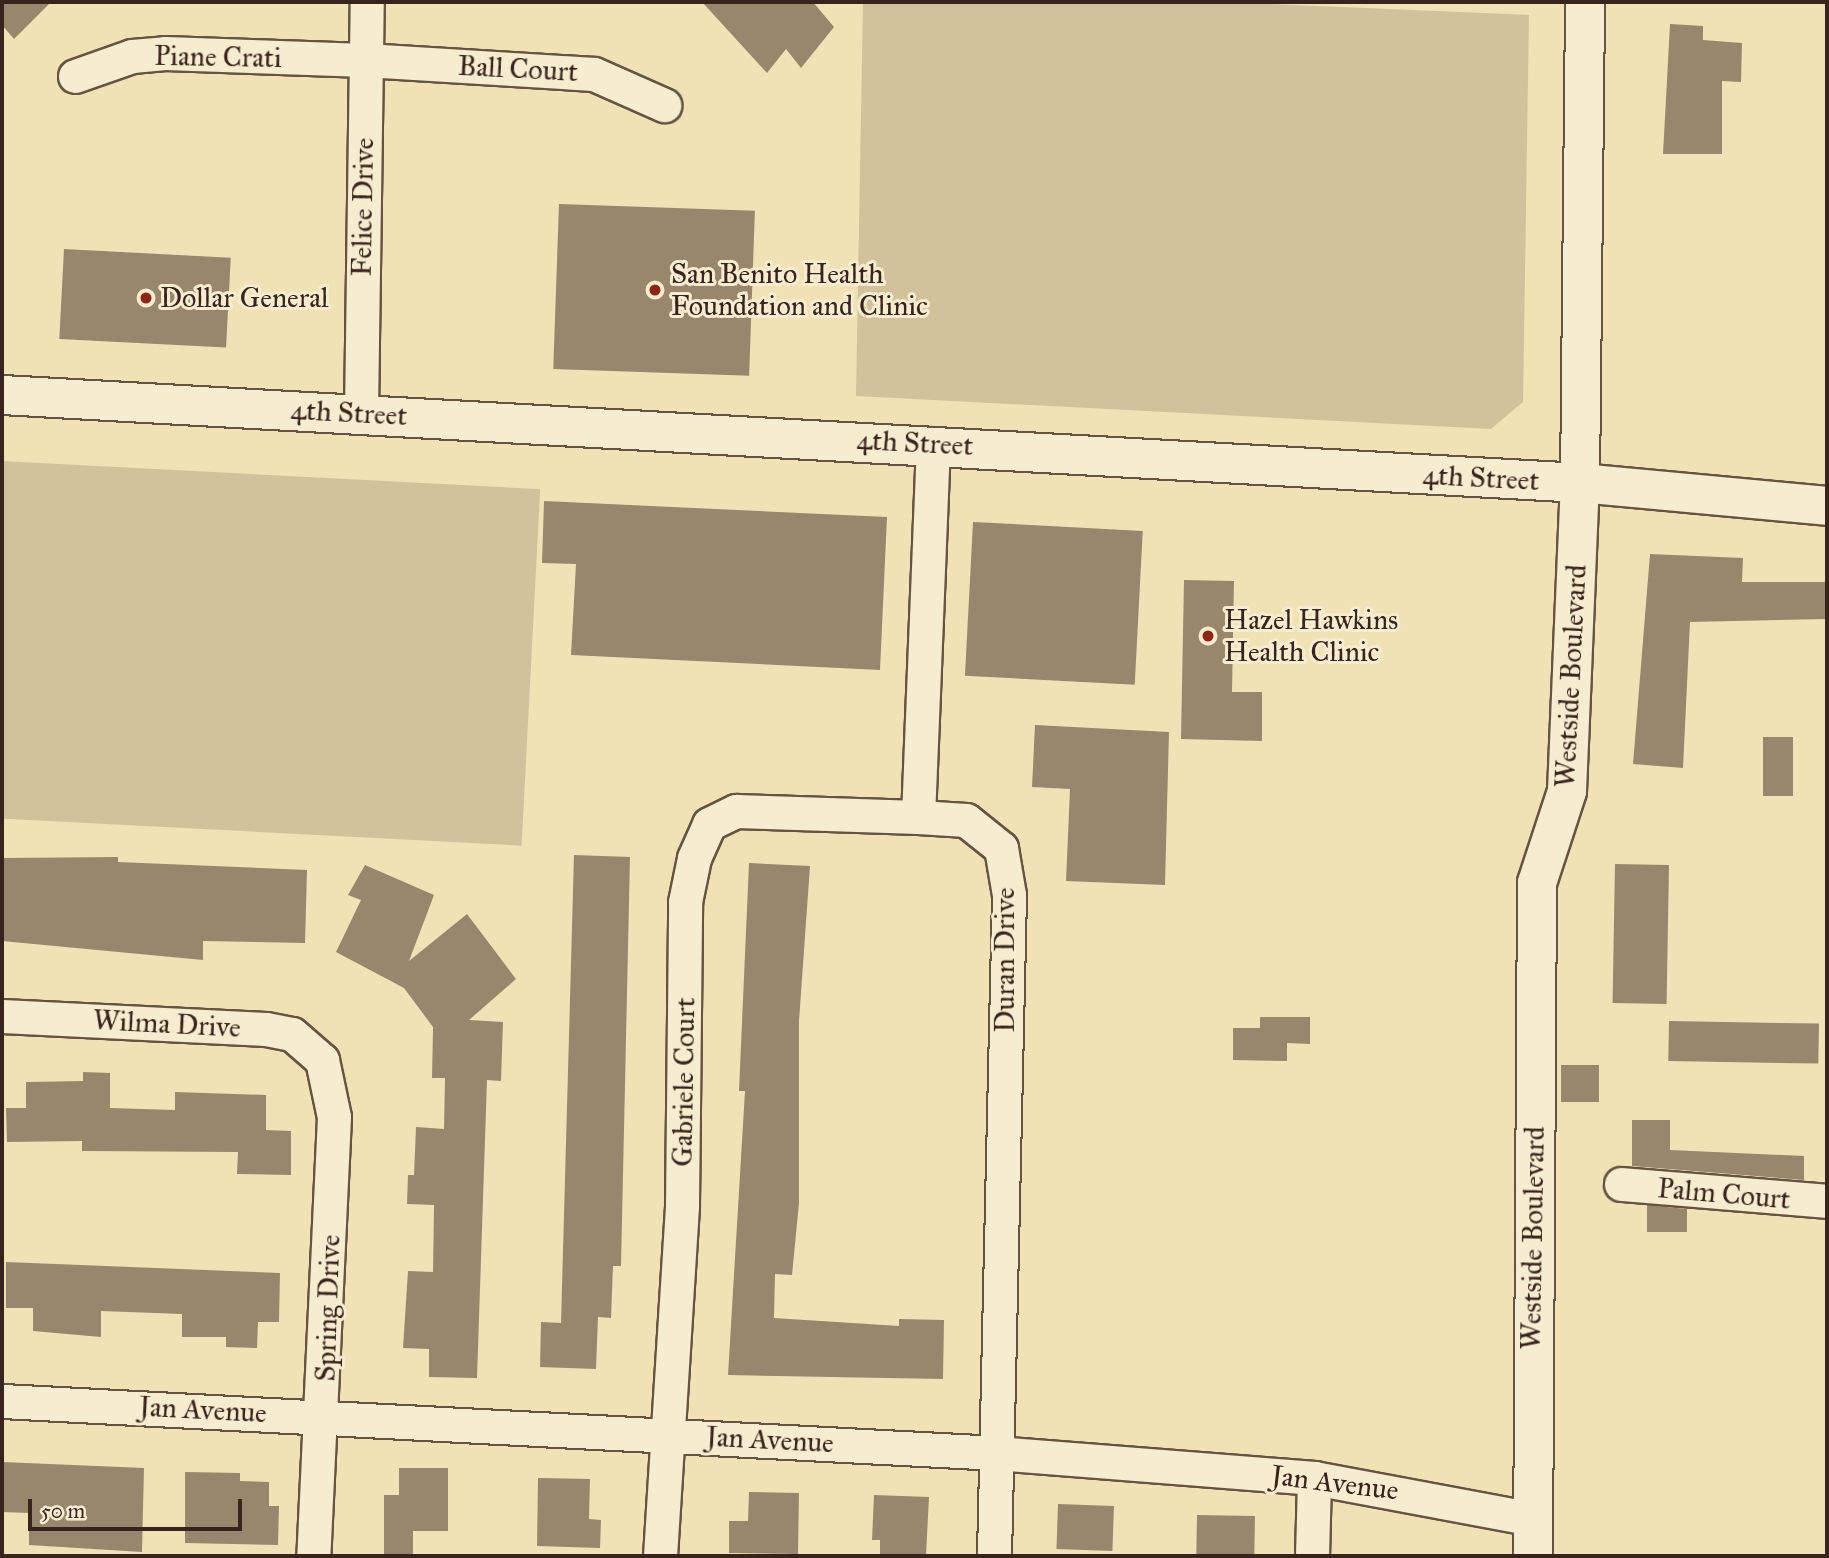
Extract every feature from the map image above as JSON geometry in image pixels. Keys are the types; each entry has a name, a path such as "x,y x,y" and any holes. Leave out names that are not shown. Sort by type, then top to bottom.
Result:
{"main road":[{"name":"Westside Boulevard","path":"1533,1538 1536,883 1567,791 1580,483 1585,2"},
{"name":"4th Street","path":"2,395 933,444 1580,483 1827,506"}],"street":[{"name":"Felice Drive","path":"361,413 367,2"},
{"name":"Piane Crati","path":"75,76 132,56 164,53 365,60"},
{"name":"Ball Court","path":"365,60 594,74 664,105"},
{"path":"918,817 933,444"},
{"name":"Gabriele Court","path":"660,1556 663,1434 682,1205 685,902 694,858 709,824 736,811 918,817"},
{"name":"Duran Drive","path":"918,817 966,820 1001,848 1009,895 993,1556"},
{"name":"Wilma Drive","path":"2,1016 265,1029 292,1034 322,1060"},
{"name":"Spring Drive","path":"313,1556 316,1458 325,1416 334,1117 322,1060"},
{"name":"Palm Court","path":"1621,1184 1827,1201"},
{"name":"Jan Avenue","path":"2,1401 996,1453 1314,1478 1533,1538"},
{"path":"1312,1556 1314,1478"}],"shaded area":[{"path":"863,2 1222,2 1529,15 1523,402 1491,429 856,396"},
{"path":"2,461 540,489 522,846 2,818"}],"building":[{"path":"2,2 51,2 14,39 2,25"},
{"path":"702,2 813,2 834,27 801,68 786,49 767,73"},
{"path":"1670,24 1703,26 1703,40 1742,43 1741,82 1722,81 1722,154 1663,154"},
{"name":"San Benito Health Foundation and Clinic","path":"559,204 755,211 749,376 553,369"},
{"name":"Dollar General","path":"64,249 231,258 226,348 59,339"},
{"path":"544,501 887,517 880,670 571,655 576,564 542,563"},
{"path":"973,522 1143,531 1135,685 965,676"},
{"path":"1650,554 1743,558 1742,582 1827,582 1827,619 1690,622 1683,768 1633,764"},
{"name":"Hazel Hawkins Health Clinic","path":"1184,580 1234,581 1232,692 1262,692 1262,741 1181,739"},
{"path":"1035,725 1169,732 1165,885 1066,881 1070,789 1032,787"},
{"path":"1763,737 1793,737 1793,796 1763,796"},
{"path":"574,855 630,857 621,1266 613,1266 611,1318 598,1317 596,1369 540,1367 541,1322 561,1323"},
{"path":"118,857 118,862 307,870 305,943 203,941 203,960 2,941 2,858"},
{"path":"749,863 810,866 799,1021 799,1203 792,1275 775,1274 774,1318 899,1326 899,1319 944,1320 943,1379 728,1375 745,1091 739,1091"},
{"path":"1615,864 1669,865 1667,1004 1613,1003"},
{"path":"365,865 434,895 409,961 467,914 516,979 469,1020 503,1022 501,1081 487,1080 477,1378 429,1377 429,1349 403,1348 408,1271 433,1272 434,1205 407,1204 408,1175 414,1175 416,1127 444,1129 445,1078 432,1078 433,1027 404,988 336,952 361,900 348,895"},
{"path":"1260,1017 1310,1017 1310,1044 1287,1043 1287,1061 1233,1060 1233,1028 1260,1028"},
{"path":"1669,1021 1819,1024 1818,1064 1668,1061"},
{"path":"1561,1065 1599,1065 1599,1102 1561,1102"},
{"path":"83,1072 110,1073 110,1108 175,1110 175,1092 266,1095 266,1130 291,1131 291,1175 237,1174 238,1152 82,1151 82,1141 7,1142 6,1108 26,1108 26,1082 83,1081"},
{"path":"1632,1120 1670,1120 1670,1150 1804,1156 1804,1180 1632,1166"},
{"path":"1647,1205 1687,1209 1687,1232 1647,1232"},
{"path":"6,1262 280,1273 279,1322 258,1322 257,1348 226,1347 226,1337 182,1337 182,1314 101,1311 101,1337 33,1331 33,1308 6,1308"},
{"path":"2,1462 144,1468 142,1552 29,1545 29,1513 2,1512"},
{"path":"399,1468 448,1468 448,1531 413,1531 413,1556 384,1556 384,1495 399,1495"},
{"path":"185,1472 240,1473 240,1481 269,1482 269,1506 279,1506 278,1545 185,1543"},
{"path":"538,1478 590,1479 589,1519 601,1520 600,1548 537,1546"},
{"path":"749,1492 799,1493 798,1554 729,1553 729,1521 748,1521"},
{"path":"874,1495 929,1497 926,1556 880,1556 880,1540 872,1540"},
{"path":"1058,1504 1114,1506 1112,1551 1056,1549"},
{"path":"1197,1515 1255,1516 1254,1556 1196,1556"}],"place":[{"name":"San Benito Health Foundation and Clinic","path":"655,290"},
{"name":"Dollar General","path":"146,298"},
{"name":"Hazel Hawkins Health Clinic","path":"1208,636"}]}
